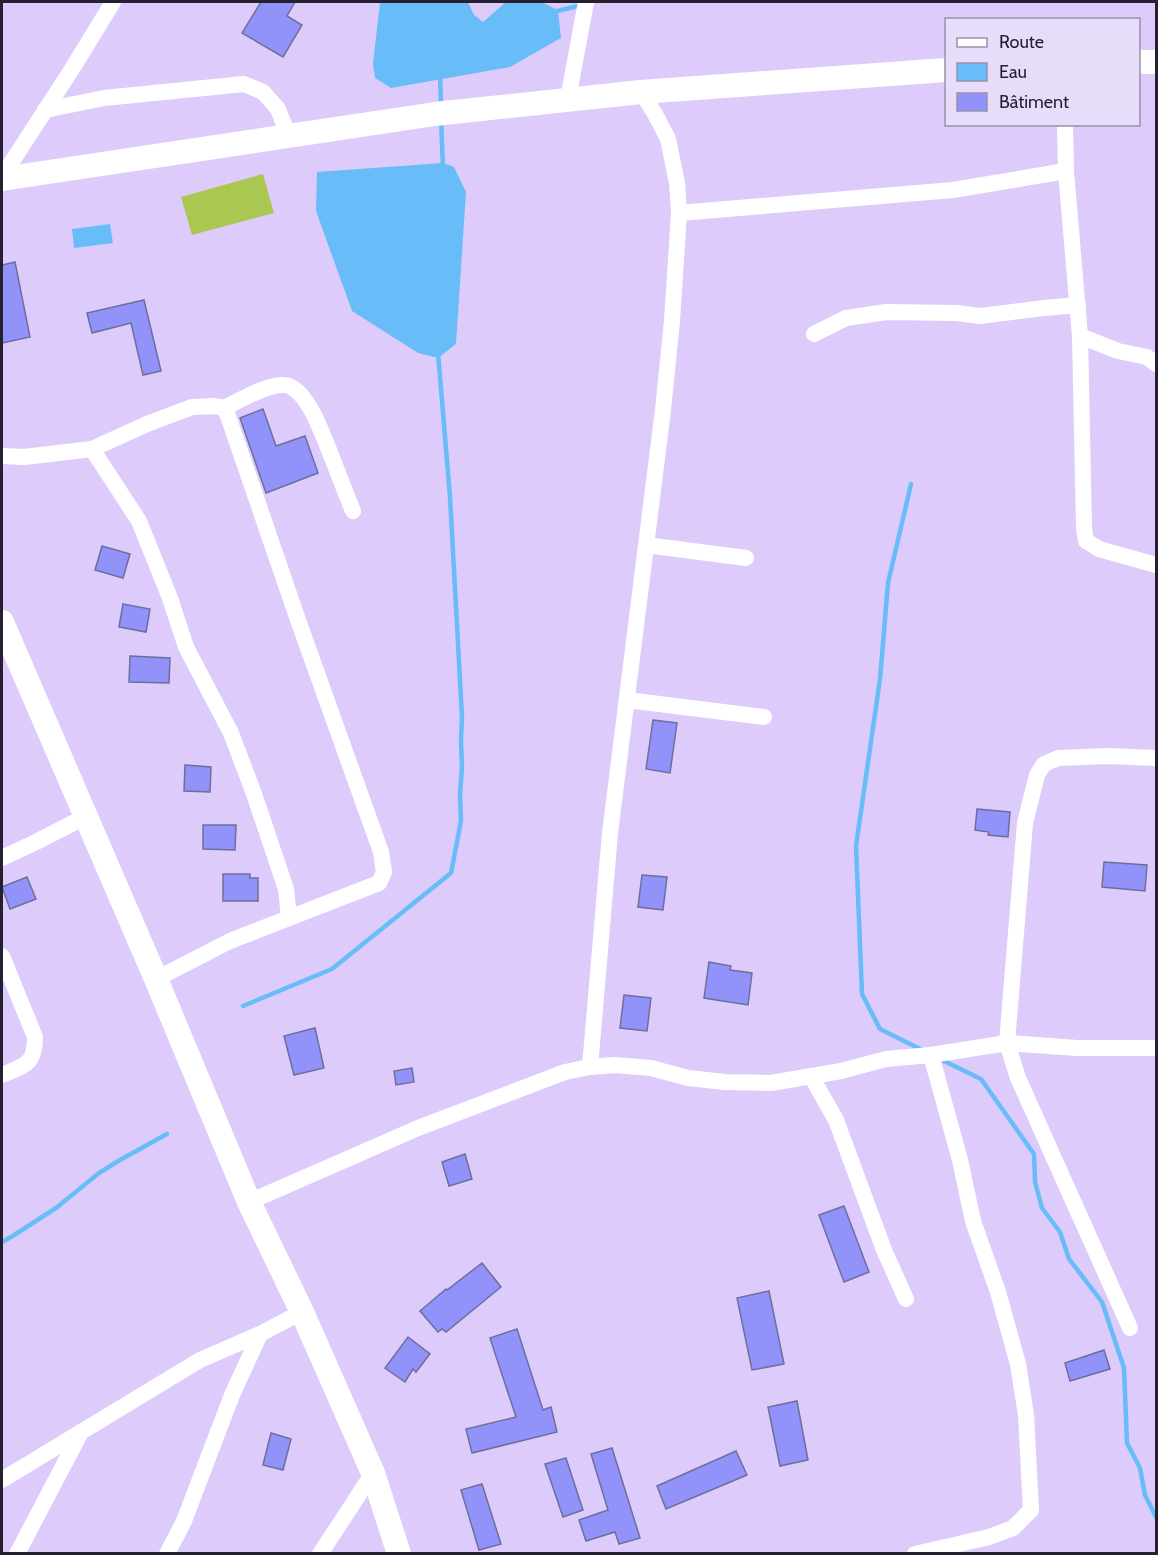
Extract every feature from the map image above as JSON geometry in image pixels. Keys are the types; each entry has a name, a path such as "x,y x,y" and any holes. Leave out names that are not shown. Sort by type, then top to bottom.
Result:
{"main road":[{"path":"1140,62 1156,62"},
{"path":"2,178 435,114 641,92 945,70"},
{"path":"2,622 156,979 249,1202 302,1312 373,1473 399,1554"}],"street":[{"path":"2,178 113,2"},
{"path":"568,99 586,2"},
{"path":"45,110 104,98 244,84 263,92 278,109 288,135"},
{"path":"590,1067 610,833 670,343 679,213 677,183 668,139 641,92"},
{"path":"1065,126 1066,171 1080,336 1086,541 1099,549 1156,565"},
{"path":"679,213 953,189 1066,171"},
{"path":"814,334 846,318 886,312 957,313 980,316 1078,305"},
{"path":"1080,336 1118,351 1147,357 1156,364"},
{"path":"2,456 24,458 92,449 192,407 224,408 258,391 282,385 290,386 300,394 314,415 353,511"},
{"path":"156,979 230,940 379,883 384,872 381,852 224,408"},
{"path":"92,449 139,521 170,598 186,647 231,734 286,889 289,918"},
{"path":"646,545 746,558"},
{"path":"627,700 764,717"},
{"path":"1130,1328 1018,1078 1006,1044 1025,823 1037,775 1044,764 1058,759 1107,756 1156,758"},
{"path":"2,858 85,817"},
{"path":"2,956 34,1037 35,1051 29,1062 2,1075"},
{"path":"249,1202 418,1128 565,1072 590,1067 614,1065 651,1068 688,1078 771,1083 841,1071 886,1059 1006,1044 1077,1048 1156,1048"},
{"path":"915,1554 989,1537 1013,1528 1031,1510 1026,1415 1018,1364 998,1292 973,1221 960,1160 931,1055"},
{"path":"811,1076 836,1120 884,1250 906,1299"},
{"path":"2,1480 200,1360 260,1334 302,1312"},
{"path":"167,1554 184,1521 232,1395 260,1334"},
{"path":"17,1554 81,1431"},
{"path":"320,1554 373,1473"}],"green space":[{"path":"263,174 274,213 192,235 181,197"}],"water":[{"path":"380,2 468,2 474,15 483,22 506,2 541,2 558,10 561,38 510,67 391,88 375,78 373,64"},
{"path":"443,163 454,167 466,192 456,344 438,358 418,353 352,311 316,211 317,172"},
{"path":"110,224 113,243 74,248 72,229"}],"building":[{"path":"261,2 295,2 287,16 302,25 283,57 242,33"},
{"path":"15,262 30,337 2,343 2,265"},
{"path":"144,300 161,371 143,375 131,323 92,333 87,313"},
{"path":"263,409 276,446 305,436 318,473 266,493 240,418"},
{"path":"102,546 130,554 123,578 95,570"},
{"path":"123,604 150,609 146,632 119,627"},
{"path":"130,656 170,658 169,683 129,682"},
{"path":"653,720 677,723 670,773 646,769"},
{"path":"185,765 211,767 210,792 184,791"},
{"path":"977,809 1010,812 1008,837 988,835 989,832 975,830"},
{"path":"203,825 236,825 235,850 203,849"},
{"path":"1104,862 1147,865 1145,891 1102,887"},
{"path":"223,874 250,874 250,878 258,878 258,901 223,901"},
{"path":"642,875 667,877 663,910 638,907"},
{"path":"27,877 36,899 10,909 2,887"},
{"path":"709,962 731,966 730,970 752,973 748,1005 704,998"},
{"path":"624,995 651,998 647,1031 620,1028"},
{"path":"315,1028 324,1068 294,1075 284,1036"},
{"path":"412,1068 414,1082 396,1085 394,1071"},
{"path":"465,1154 472,1179 449,1186 442,1162"},
{"path":"844,1206 869,1272 844,1282 819,1215"},
{"path":"482,1263 501,1287 446,1332 442,1329 438,1332 420,1311"},
{"path":"769,1291 784,1364 752,1370 737,1298"},
{"path":"517,1329 543,1410 551,1407 557,1432 472,1453 466,1429 516,1417 490,1338"},
{"path":"408,1337 430,1354 416,1372 413,1369 405,1382 385,1368"},
{"path":"1104,1350 1110,1369 1070,1381 1065,1363"},
{"path":"797,1401 808,1460 780,1466 768,1407"},
{"path":"271,1433 291,1439 283,1470 263,1465"},
{"path":"612,1448 640,1538 619,1544 615,1532 586,1541 579,1520 608,1510 591,1454"},
{"path":"736,1451 747,1475 666,1509 657,1486"},
{"path":"566,1458 583,1510 563,1517 545,1464"},
{"path":"482,1484 501,1544 479,1550 461,1490"}],"waterway":[{"path":"553,12 582,5"},
{"path":"440,74 441,105"},
{"path":"441,119 443,168"},
{"path":"243,1006 332,969 451,873 461,821 462,717 450,497 438,353"},
{"path":"911,484 888,583 880,679 856,846 862,994 880,1029 922,1050"},
{"path":"940,1059 981,1079 1034,1154 1035,1182 1042,1208 1060,1232 1069,1259 1102,1302 1124,1368 1127,1443 1140,1468 1145,1495 1156,1517"},
{"path":"2,1242 56,1208 99,1173 167,1134"}]}
